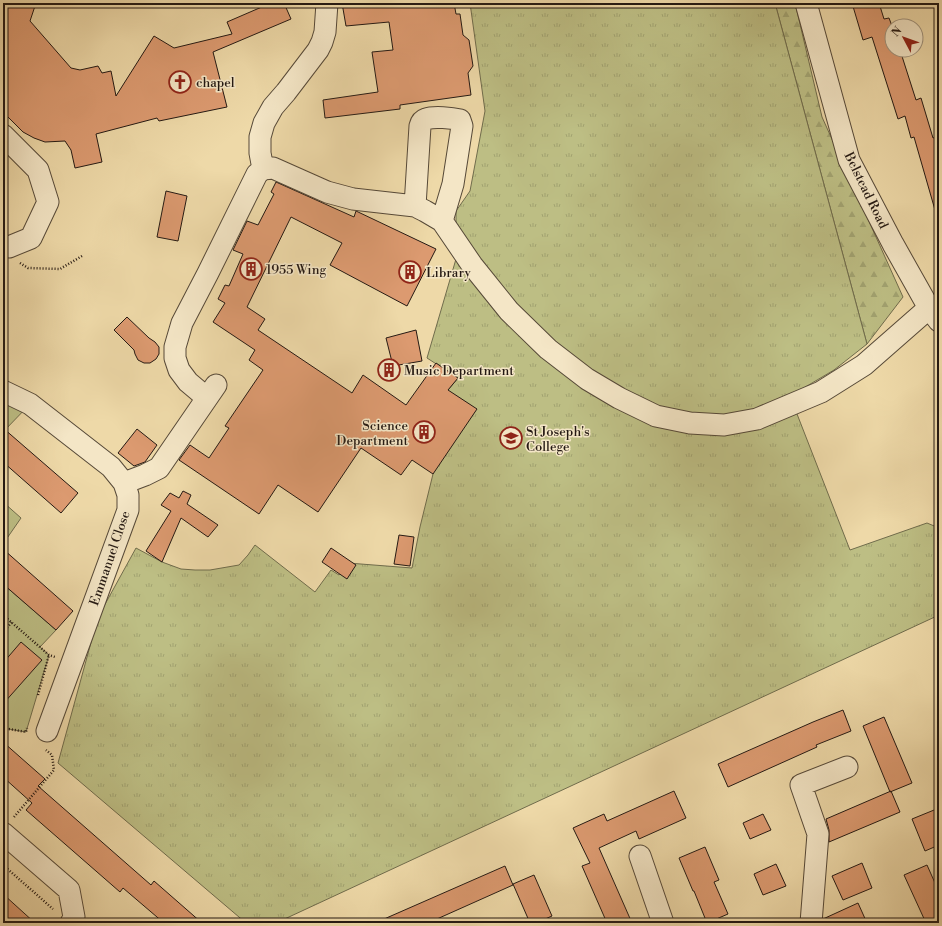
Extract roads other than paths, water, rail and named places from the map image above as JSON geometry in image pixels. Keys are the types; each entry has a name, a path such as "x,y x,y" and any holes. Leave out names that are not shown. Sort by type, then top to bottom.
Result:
{"street":[{"path":"263,169 260,153 260,137 264,123 273,107 318,50 322,42 324,32 327,3"},
{"name":"Belstead Road","path":"806,3 849,160 893,244 934,314"},
{"path":"415,206 420,126 422,121 427,118 445,117 460,120 462,126 453,184 442,221"},
{"path":"4,143 38,170 48,202 31,238 6,247"},
{"path":"124,483 159,468 212,391 188,382 179,370 175,358 175,347 182,323 257,174 263,169 273,168 327,192 353,199 415,206 442,221 472,265 509,311 548,349 588,379 619,398 656,416 690,423 724,425 757,419 822,392 864,365 934,314"},
{"name":"Emmanuel Close","path":"3,391 30,404 111,467 124,483 128,495 128,510 71,663 37,728"},
{"path":"811,923 818,834 801,785 847,767"},
{"path":"8,825 69,890 74,917 64,918"},
{"path":"640,856 663,923"}],"place":[{"name":"chapel","path":"180,82"},
{"name":"1955 Wing","path":"251,269"},
{"name":"Library","path":"410,272"},
{"name":"Music Department","path":"389,370"},
{"name":"Science Department","path":"424,432"},
{"name":"St Joseph's College","path":"511,438"}]}
